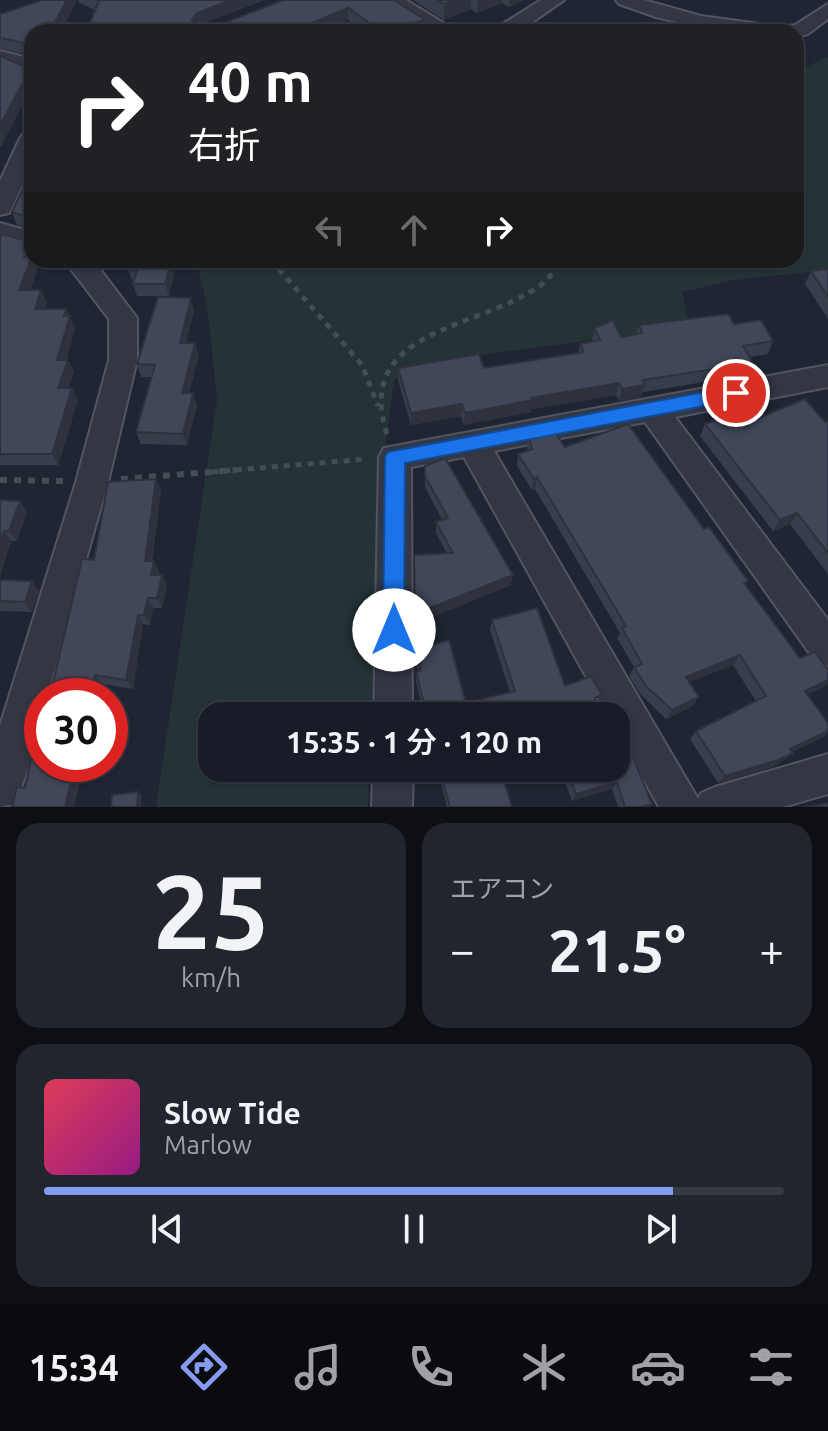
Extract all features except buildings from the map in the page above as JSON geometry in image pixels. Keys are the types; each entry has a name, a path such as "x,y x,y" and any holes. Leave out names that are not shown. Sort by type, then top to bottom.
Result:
{"street":[{"path":"392,0 431,24"},
{"path":"419,0 454,20 486,24"},
{"path":"523,24 554,0"},
{"path":"626,0 649,9 711,24"},
{"path":"804,27 828,10"},
{"path":"0,57 17,61 24,67"},
{"path":"0,207 23,176"},
{"path":"0,232 24,239"},
{"path":"0,790 92,482 123,360 123,318 85,268"},
{"path":"393,702 395,457 825,380"},
{"path":"652,409 828,649"},
{"path":"472,442 681,807"},
{"path":"715,807 828,774"},
{"path":"392,807 393,782"}],"path":[{"path":"206,471 395,457 362,365 278,268"},
{"path":"378,406 388,366 415,344 513,302 551,280 556,268"}],"shaded area":[{"path":"828,57 828,270 734,280 682,292 690,327 428,362 394,380 379,492 372,702 198,702 198,782 369,782 368,807 156,807 217,400 207,305 198,268 804,268 804,68"}],"route":[{"path":"394,630 395,457 736,393"}]}
